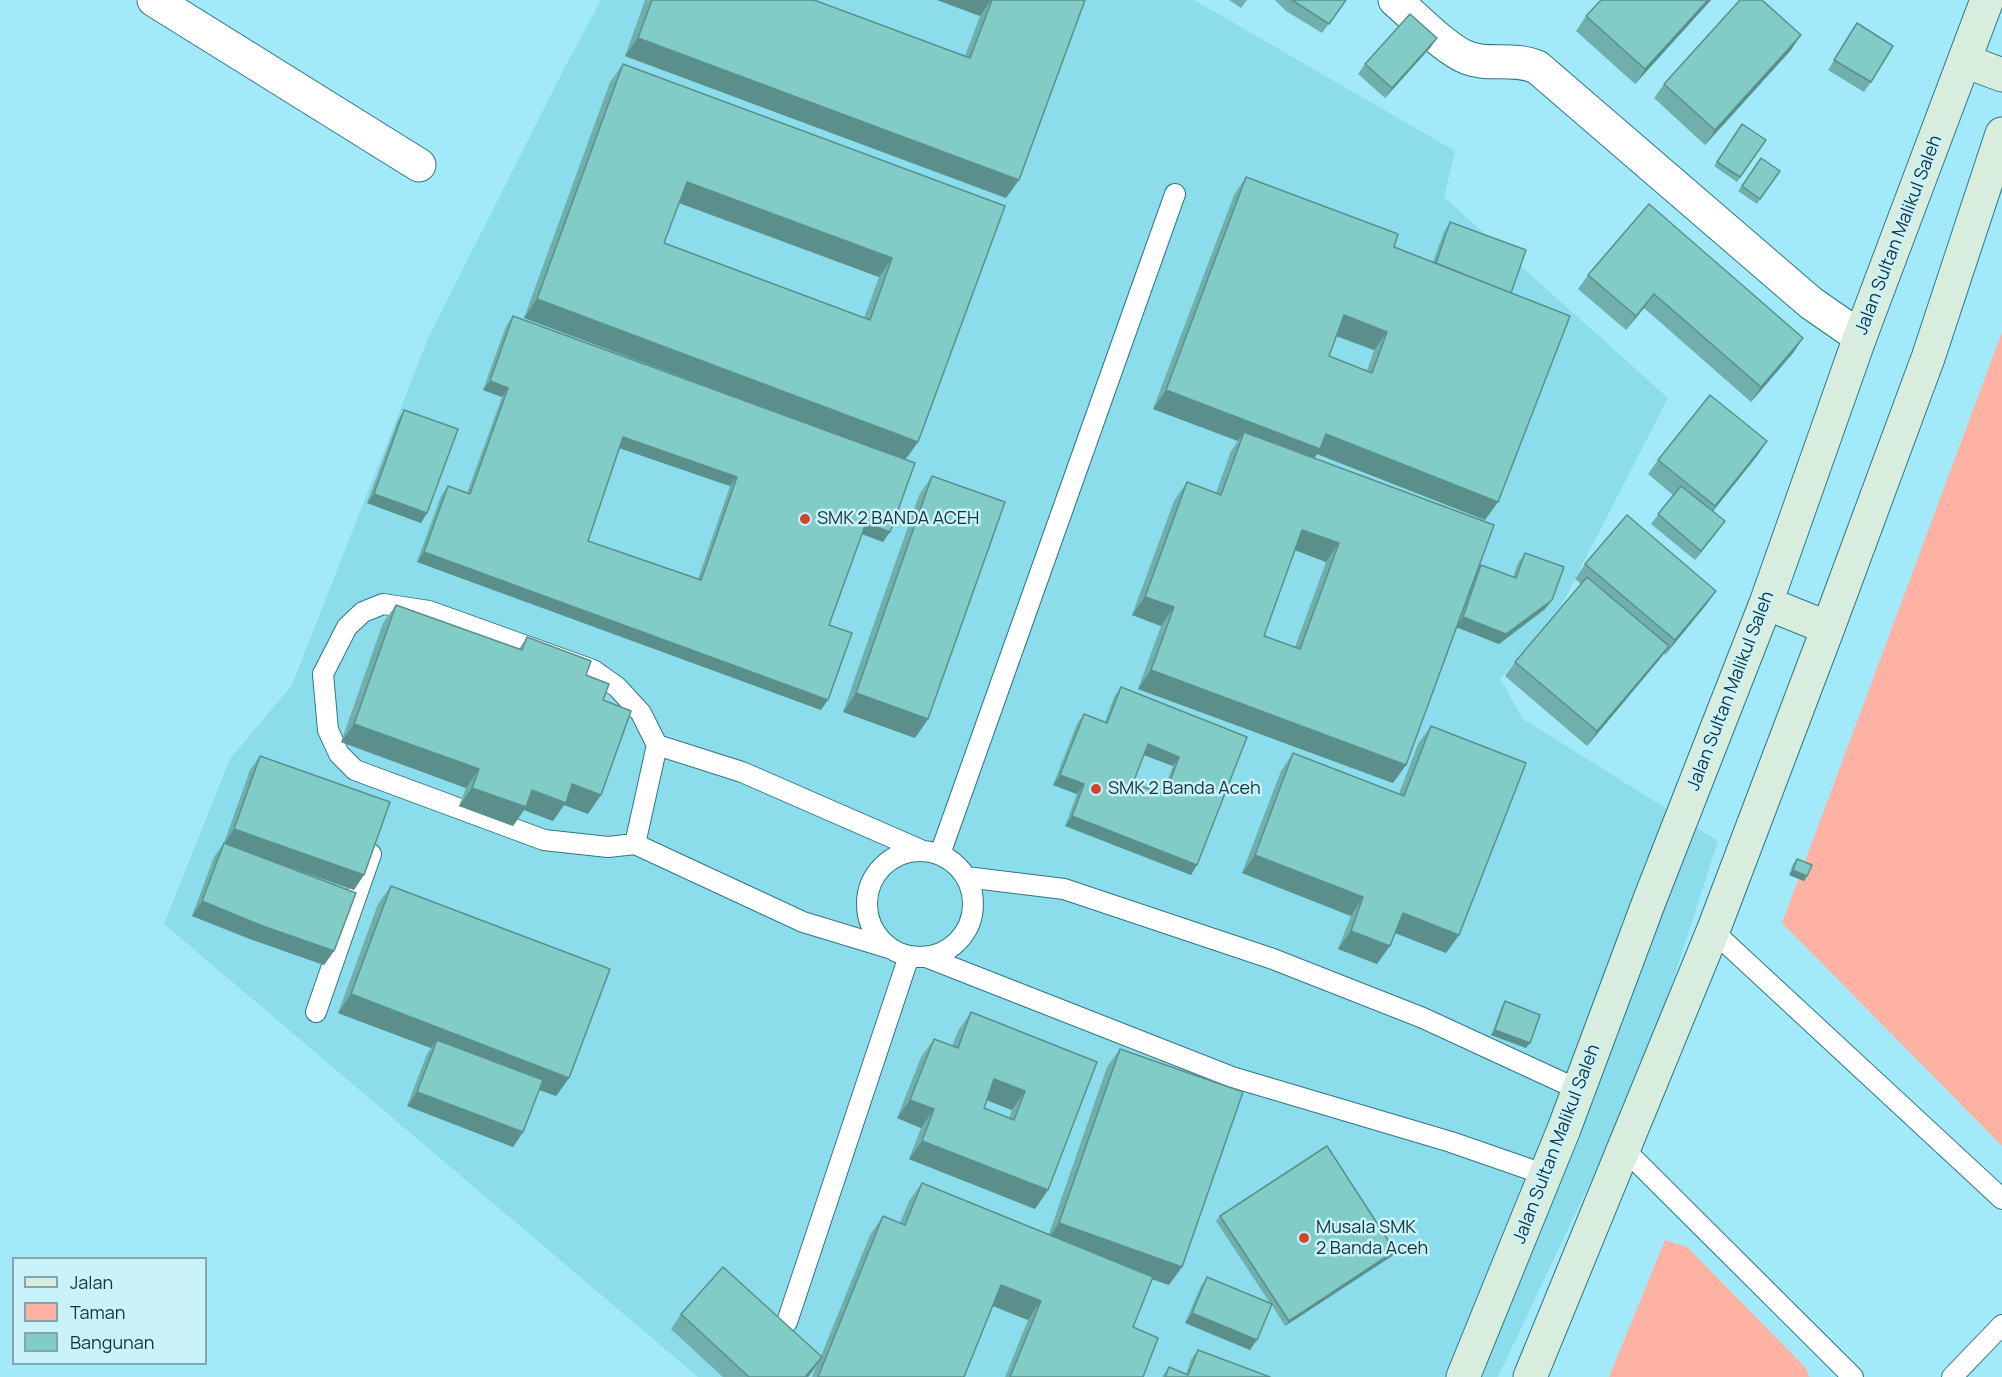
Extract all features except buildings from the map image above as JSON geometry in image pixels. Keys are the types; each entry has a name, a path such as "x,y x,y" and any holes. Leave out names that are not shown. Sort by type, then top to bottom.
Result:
{"main road":[{"name":"Jalan Sultan Malikul Saleh","path":"1463,1377 1546,1175 1650,899 1766,603 1860,337 1987,0"},
{"path":"1965,61 2002,75"},
{"path":"1530,1377 1713,931 1928,358 2002,134"},
{"path":"1766,603 1828,628"}],"street":[{"path":"154,0 418,165"},
{"path":"1395,0 1449,46 1468,59 1516,61 1537,67 1811,303 1860,337"}],"lane":[{"path":"931,853 1175,195"},
{"path":"635,844 657,745 641,713 617,687 593,670 429,611 383,603 363,612 347,627 323,674 328,730 339,754 355,770 392,791 544,840 608,847 635,844 803,922 909,954 1232,1077 1451,1142 1546,1175"},
{"path":"657,745 742,772 931,853 955,864 966,877 972,893 973,911 967,927 957,942 943,952 909,954 879,938 870,923 867,905 868,888 877,872 889,860 905,852 931,853"},
{"path":"316,1012 378,831"},
{"path":"966,877 1064,889 1273,959 1424,1018 1579,1090"},
{"path":"1713,931 2002,1199"},
{"path":"787,1322 909,954"},
{"path":"1623,1148 1853,1377"},
{"path":"1952,1377 2002,1325"}],"shaded area":[{"path":"601,0 1194,0 1455,151 1444,197 1668,398 1562,604 1500,679 1523,719 1718,841 1646,1064 1498,1377 698,1377 164,924 230,759 292,685 429,336"}],"green space":[{"path":"2002,332 2002,1146 1782,923"},
{"path":"1665,1240 1687,1247 1806,1368 1809,1377 1609,1377"}],"place":[{"name":"SMK 2 BANDA ACEH","path":"805,519"},
{"name":"SMK 2 Banda Aceh","path":"1096,789"},
{"name":"Musala SMK 2 Banda Aceh","path":"1304,1238"}]}
